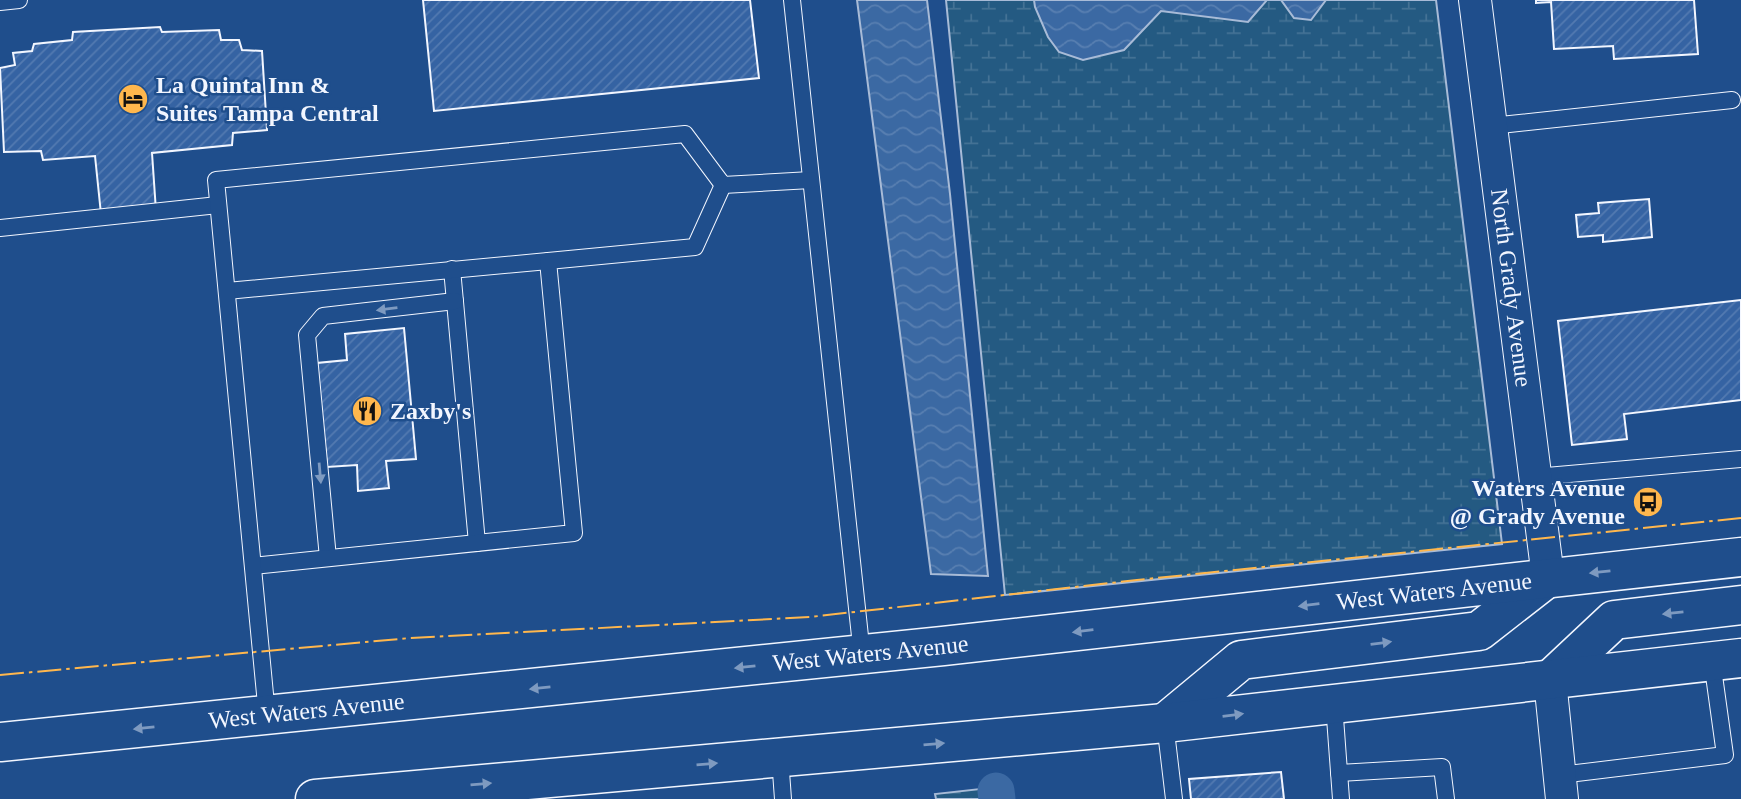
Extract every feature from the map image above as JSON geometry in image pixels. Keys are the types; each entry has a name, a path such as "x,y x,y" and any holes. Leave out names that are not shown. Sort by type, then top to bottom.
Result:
{"main road":[{"name":"West Waters Avenue","path":"0,742 862,655 1741,557"},
{"path":"1165,723 1241,660 1479,631 1548,578"},
{"path":"1550,680 1614,620 1741,606"},
{"path":"315,799 1165,723 1727,660"}],"street":[{"name":"North Grady Avenue","path":"1475,0 1548,578"},
{"path":"1550,680 1561,787"}],"lane":[{"path":"0,2 19,0"},
{"path":"792,0 862,655"},
{"path":"1491,126 1732,100"},
{"path":"267,715 216,180 685,134 723,185"},
{"path":"723,185 811,180"},
{"path":"227,291 695,247 723,185"},
{"path":"0,228 218,205"},
{"path":"253,566 574,533 548,261"},
{"path":"452,269 477,543"},
{"path":"328,558 307,335 323,316 455,301"},
{"path":"1535,477 1741,459"},
{"path":"1561,787 1733,754 1727,660"},
{"path":"1334,703 1341,799"},
{"path":"1165,723 1174,799"},
{"path":"780,758 783,799"},
{"path":"1339,774 1442,767 1446,799"}],"green space":[{"path":"946,0 1436,0 1502,544 1005,595"},
{"path":"998,787 999,799 936,799 935,794"}],"water":[{"path":"857,0 927,0 950,194 988,576 931,574"},
{"path":"1034,0 1267,0 1248,22 1161,11 1124,50 1083,60 1059,52 1048,37"},
{"path":"1281,0 1326,0 1311,20 1294,18"}],"building":[{"path":"423,0 750,0 759,78 434,111"},
{"path":"1536,0 1694,0 1698,54 1614,59 1613,46 1554,49 1551,2 1536,3"},
{"name":"La Quinta Inn & Suites Tampa Central","path":"160,27 162,32 219,30 221,40 239,40 242,50 262,51 267,130 233,133 232,145 152,153 156,211 101,214 95,156 43,160 41,151 4,152 0,68 15,65 13,53 32,51 34,44 72,40 73,32"},
{"path":"1649,199 1652,237 1603,242 1603,235 1578,237 1576,215 1599,213 1598,203"},
{"path":"1741,300 1741,400 1624,414 1627,439 1572,445 1558,321"},
{"name":"Zaxby's","path":"404,328 416,459 386,461 389,488 358,491 357,465 327,467 317,363 347,360 345,334"},
{"path":"1281,772 1284,799 1191,799 1189,779"}],"waterway":[{"path":"996,791 997,799"}],"power":[{"path":"0,675 410,638 810,617 1137,580 1741,518"}],"place":[{"name":"La Quinta Inn & Suites Tampa Central","path":"133,99"},
{"name":"Zaxby's","path":"367,411"},
{"name":"Waters Avenue @ Grady Avenue","path":"1648,502"}]}
